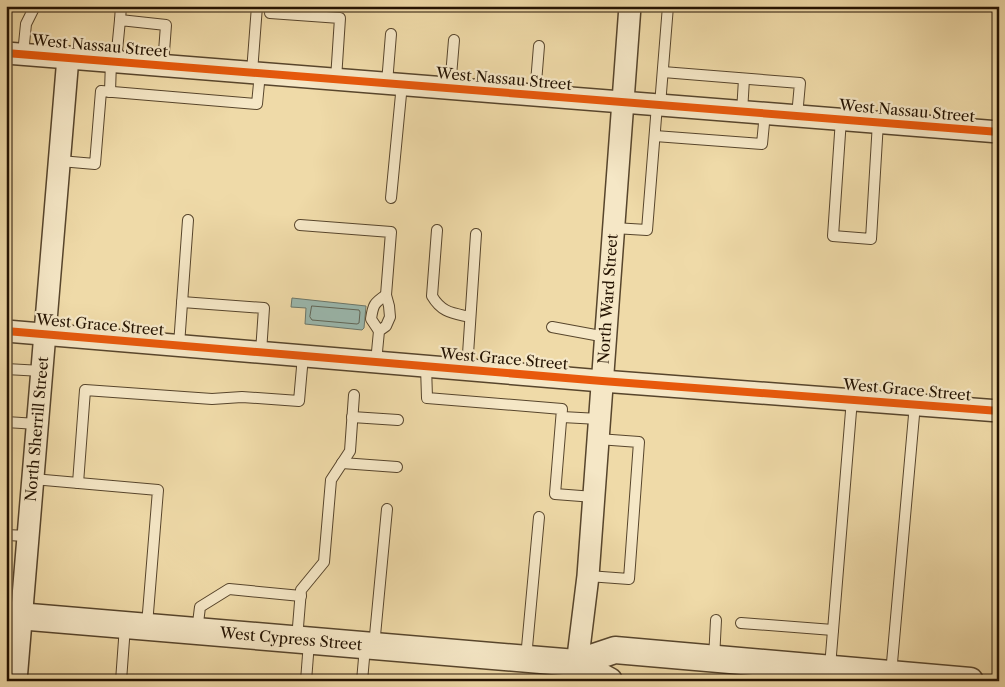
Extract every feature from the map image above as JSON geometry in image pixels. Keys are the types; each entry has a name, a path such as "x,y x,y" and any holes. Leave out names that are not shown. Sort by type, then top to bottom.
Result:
{"street":[{"name":"North Ward Street","path":"575,672 588,576 630,6"},
{"name":"West Nassau Street","path":"15,53 999,132"},
{"name":"North Sherrill Street","path":"16,681 14,616 28,536 68,58"},
{"name":"West Grace Street","path":"6,330 602,381 999,411"},
{"name":"West Cypress Street","path":"14,616 526,659 609,681"},
{"name":"West Cypress Street","path":"575,672 615,650 970,681"}],"lane":[{"path":"15,53 35,6"},
{"path":"110,92 121,6"},
{"path":"60,161 95,164 101,91 257,104 257,6"},
{"path":"614,228 647,230 654,136 668,6"},
{"path":"270,13 340,18 336,79"},
{"path":"120,20 166,25 163,65"},
{"path":"391,34 394,84 391,198"},
{"path":"450,88 454,40"},
{"path":"535,95 539,46"},
{"path":"662,72 800,83 797,116"},
{"path":"742,112 744,79"},
{"path":"654,136 762,144 765,113"},
{"path":"841,120 833,236 871,239 878,122"},
{"path":"179,345 188,220"},
{"path":"300,224 391,232 386,295 390,317 386,326 379,331"},
{"path":"437,230 432,296 437,306 448,312 470,317"},
{"path":"467,369 476,234"},
{"path":"376,362 379,331 371,319 372,307 386,295"},
{"path":"182,302 264,308 261,352"},
{"path":"552,327 606,337"},
{"path":"78,483 85,390 212,400 242,397 300,401 303,356"},
{"path":"426,366 427,398 562,409 555,494 594,497"},
{"path":"6,369 42,371"},
{"path":"306,681 301,590 324,562 331,480 350,451 354,395"},
{"path":"830,668 852,399"},
{"path":"892,674 915,404"},
{"path":"562,416 639,442 629,579 588,576"},
{"path":"352,417 398,420"},
{"path":"6,422 38,424"},
{"path":"342,463 397,467"},
{"path":"33,479 158,490 136,626 121,681"},
{"path":"362,681 370,646 387,509"},
{"path":"526,659 539,517"},
{"path":"6,535 28,536"},
{"path":"197,631 200,607 229,589 301,596"},
{"path":"714,659 716,620"},
{"path":"741,623 833,630"}],"water":[{"path":"292,298 366,306 364,328 362,330 305,324 306,308 291,307"}],"cycle path":[{"path":"6,53 999,132"},
{"path":"6,331 602,381 999,411"}]}
